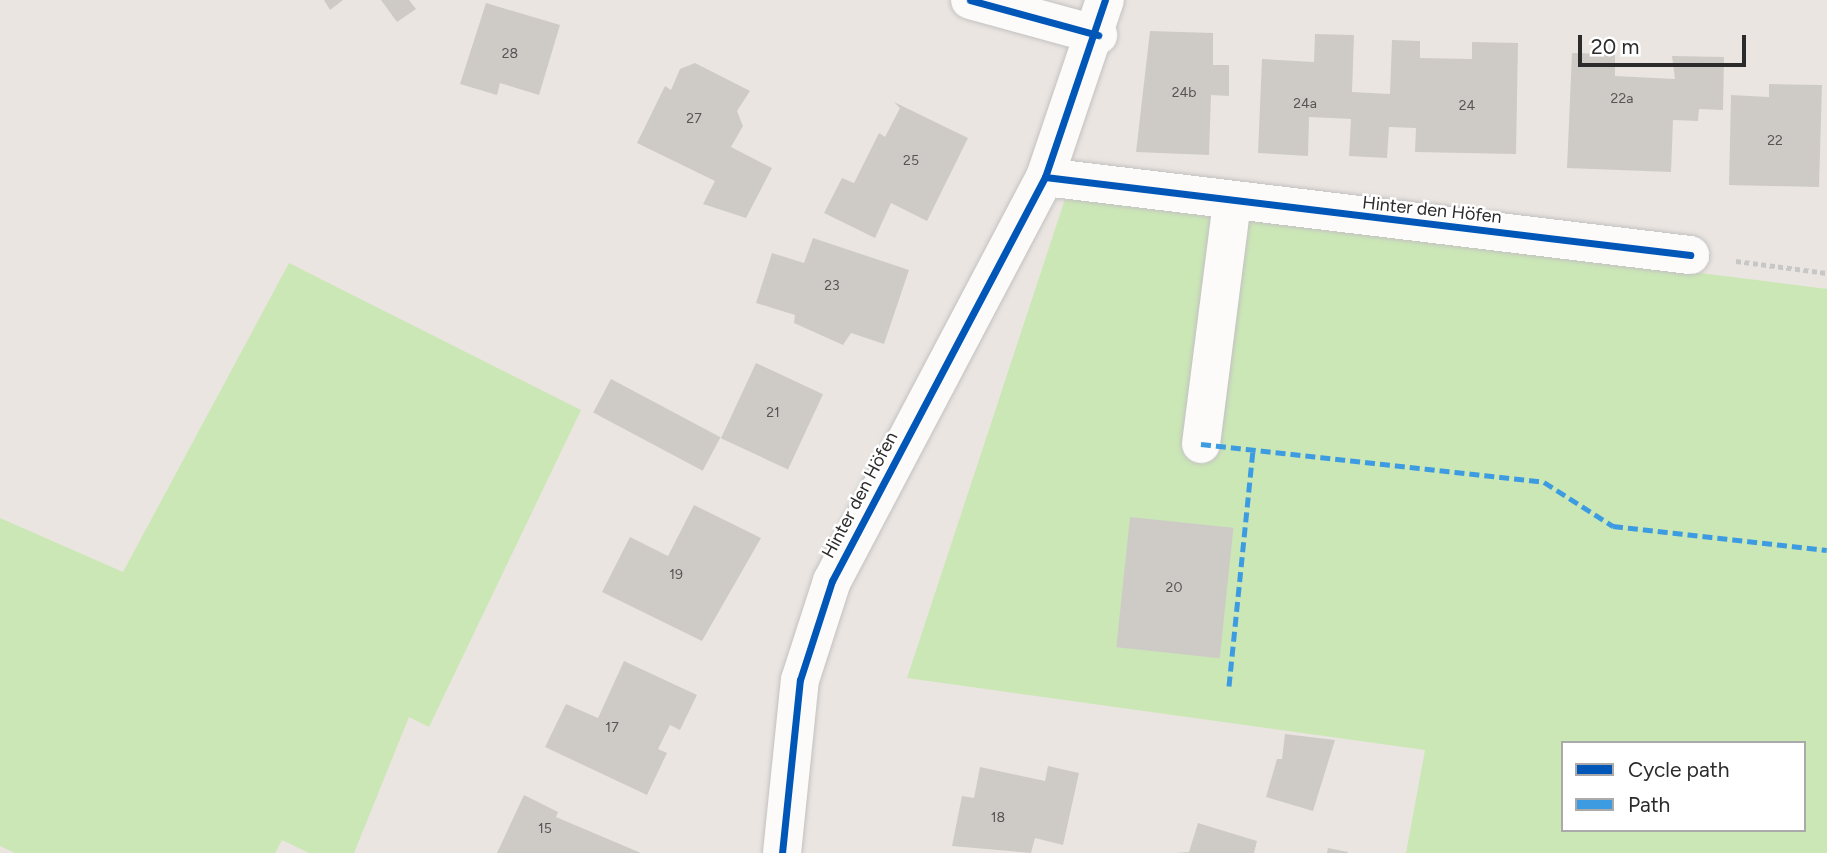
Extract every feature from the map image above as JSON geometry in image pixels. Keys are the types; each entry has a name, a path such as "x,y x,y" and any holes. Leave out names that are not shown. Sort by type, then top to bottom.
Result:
{"street":[{"name":"Hinter den Höfen","path":"782,853 800,680 832,581 1045,177 1102,18 970,0"},
{"name":"Hinter den Höfen","path":"1045,177 1232,203 1690,255"},
{"path":"1201,444 1232,203"}],"path":[{"path":"1690,255 1827,273"}],"green space":[{"path":"1067,193 1827,289 1827,853 1406,853 1425,750 907,678"},
{"path":"289,263 581,410 429,727 409,717 354,853 309,853 282,840 275,853 15,853 0,846 0,518 123,572"}],"building":[{"path":"324,0 343,0 330,10"},
{"path":"381,0 409,0 416,9 397,22"},
{"path":"486,3 560,25 539,95 500,83 497,95 460,84"},
{"path":"1150,31 1213,33 1213,65 1229,65 1229,96 1211,95 1209,155 1136,152"},
{"path":"1315,34 1354,35 1352,92 1390,94 1392,40 1420,41 1420,58 1472,59 1472,42 1518,43 1516,154 1415,152 1416,128 1389,127 1387,158 1349,156 1351,119 1309,117 1308,156 1258,153 1262,59 1314,62"},
{"path":"1572,53 1615,54 1615,76 1675,79 1672,56 1724,57 1723,110 1699,109 1698,121 1673,120 1671,172 1567,168"},
{"path":"695,63 750,91 737,111 743,126 731,147 772,168 746,218 703,204 715,181 637,143 665,86 671,90 680,69"},
{"path":"1769,84 1822,85 1819,187 1729,185 1731,95 1769,97"},
{"path":"894,102 968,138 927,221 891,203 875,238 824,213 842,178 854,183 879,133 885,137 900,108"},
{"path":"813,238 909,270 884,344 851,333 843,345 794,323 795,315 756,303 772,253 804,263"},
{"path":"756,363 823,394 788,469 721,438"},
{"path":"611,379 720,437 703,471 593,413"},
{"path":"694,505 761,538 702,641 602,592 630,537 668,556"},
{"path":"1130,517 1233,528 1220,658 1116,647"},
{"path":"624,661 697,695 680,730 670,725 658,749 667,753 647,795 545,747 566,704 598,718"},
{"path":"1285,734 1335,740 1313,811 1266,797 1277,759 1282,759"},
{"path":"1048,766 1079,773 1063,845 1035,838 1031,853 952,846 962,796 974,798 980,767 1045,781"},
{"path":"524,795 558,812 556,817 641,853 497,853"},
{"path":"1198,823 1257,841 1254,853 1175,853 1189,852"},
{"path":"1328,848 1348,852 1348,853 1327,853"}],"marked path":[{"path":"1201,444 1544,482 1613,526 1827,550"},
{"path":"1229,686 1253,449"}],"cycle path":[{"path":"970,0 1098,35"},
{"path":"782,853 800,680 832,581 1045,177 1105,0"},
{"path":"1045,177 1690,255"}]}
